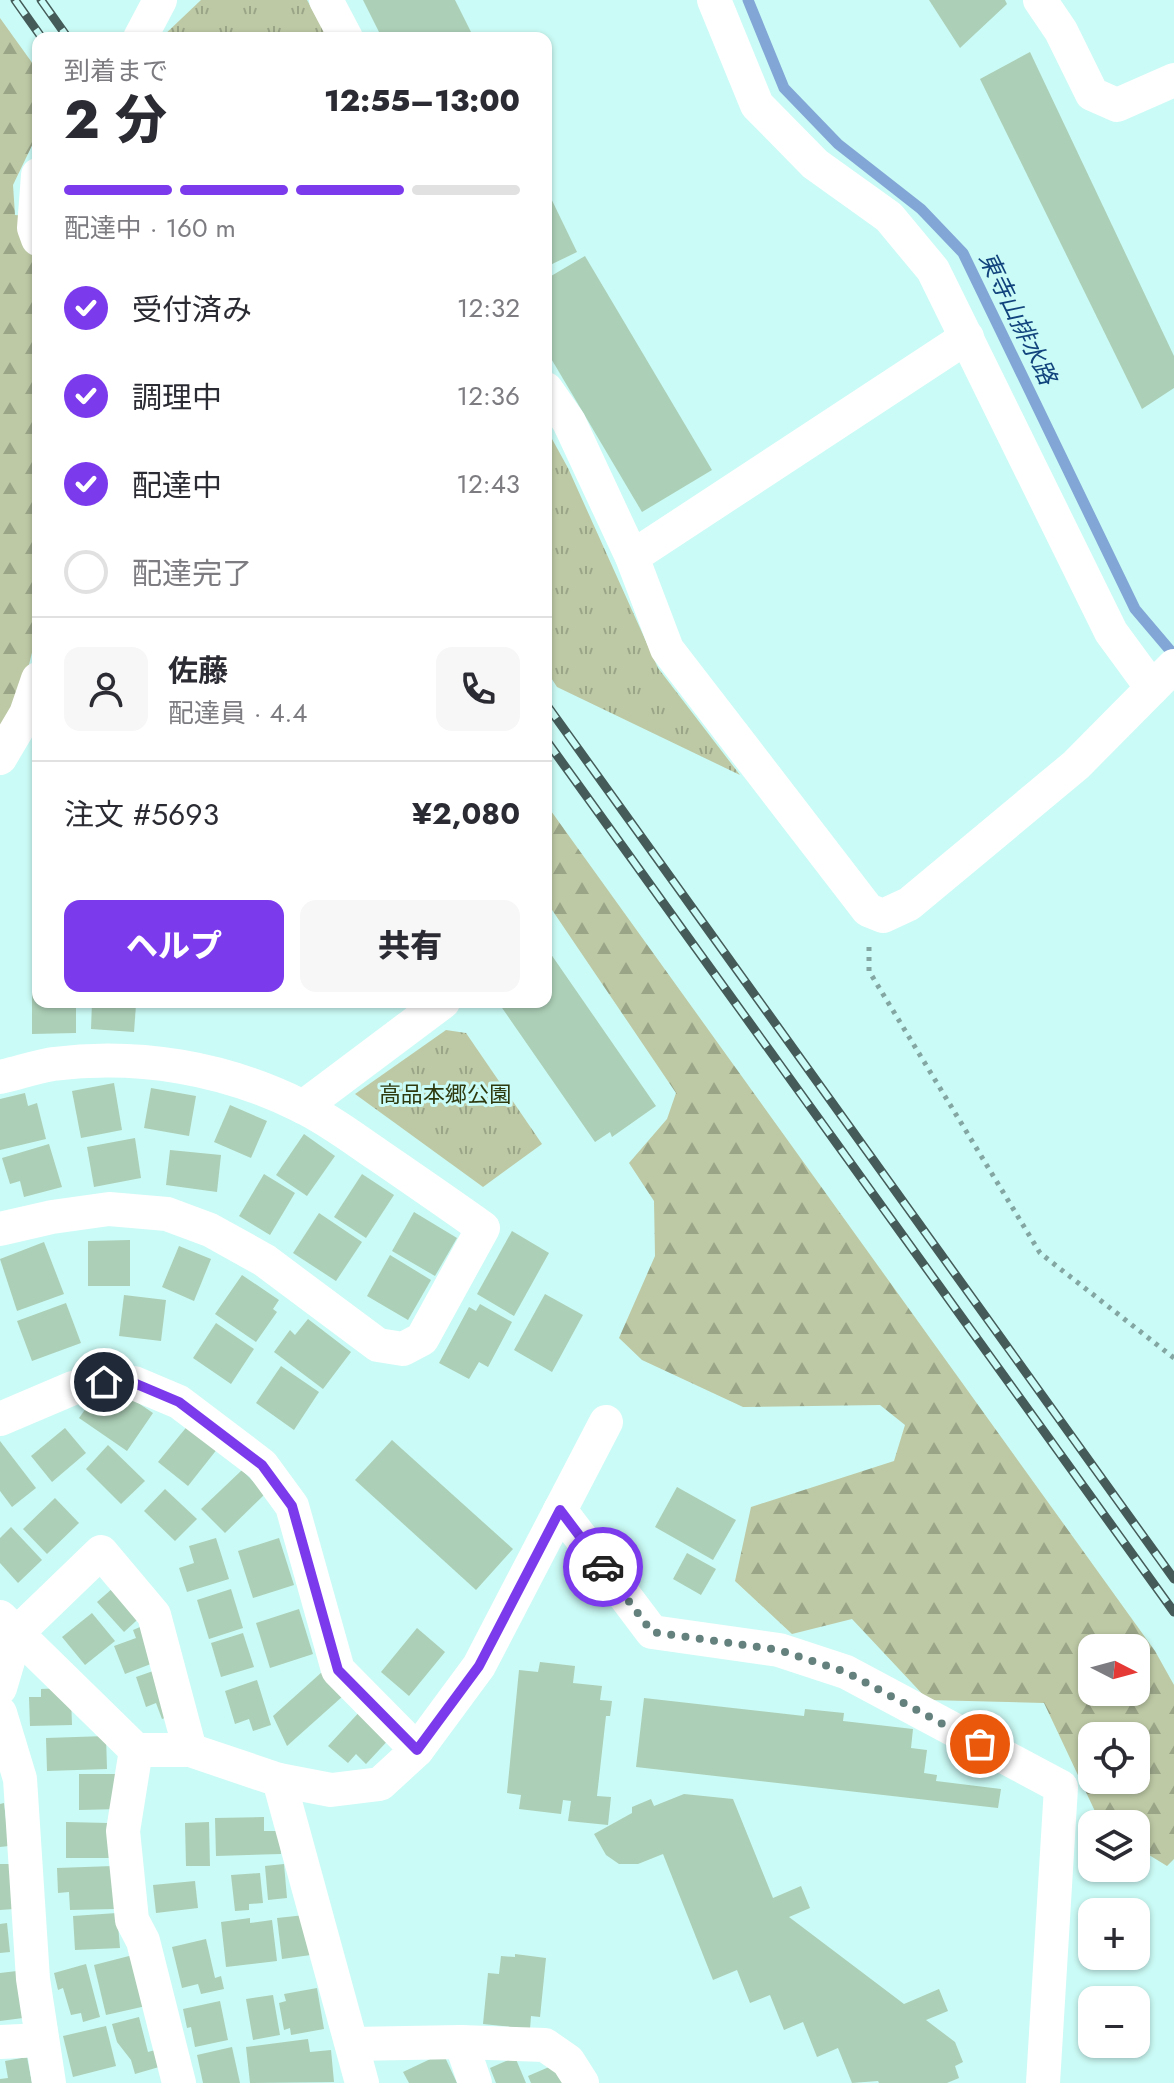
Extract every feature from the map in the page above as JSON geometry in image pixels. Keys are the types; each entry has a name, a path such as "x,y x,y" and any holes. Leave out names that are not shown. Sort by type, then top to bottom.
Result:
{"street":[{"path":"143,32 160,0"},
{"path":"326,0 343,32"},
{"path":"552,398 569,422 632,557 667,649 868,910 883,916 909,904 1076,765 1164,676 1111,632 933,270 889,217 815,164 757,105 714,0"},
{"path":"1040,0 1061,31 1092,94 1117,105 1174,80"},
{"path":"632,557 967,337"},
{"path":"0,758 26,714 32,696"},
{"path":"303,1107 435,1008"},
{"path":"0,1077 51,1064 89,1061 163,1063 227,1077 262,1088 303,1107 483,1228 422,1339 403,1349 378,1345 264,1260 210,1230 167,1214 109,1209 52,1217 0,1229"},
{"path":"0,1419 73,1388 104,1382 134,1383 179,1402 262,1465 292,1506 338,1670 417,1750"},
{"path":"8,1625 136,1750 190,1750 279,1780 331,1790 380,1784 417,1750 479,1666 606,1422"},
{"path":"560,1510 652,1632 779,1650 846,1672 1061,1787 1043,2083"},
{"path":"0,1688 8,1625 101,1552 154,1615 190,1750"},
{"path":"0,1713 20,1779 33,1979 49,2083"},
{"path":"136,1750 123,1831 132,1920 143,1941 179,2083"},
{"path":"279,1780 362,2083"},
{"path":"0,2042 42,2040"},
{"path":"352,2044 461,2042 545,2045 568,2061 582,2083"},
{"path":"461,2042 475,2083"}],"path":[{"path":"868,910 869,971 1040,1253 1174,1358"}],"green space":[{"path":"201,0 307,0 325,32 167,32"},
{"path":"0,18 32,63 32,145 13,185 15,215 32,216 32,652 26,677 0,731"},
{"path":"552,439 658,668 740,775 557,687 552,679"},
{"path":"552,812 1143,1634 1078,1634 1078,1706 1150,1706 1150,1644 1155,1651 1174,1685 1174,1859 1167,1866 1150,1856 1150,1810 1094,1810 1087,1794 1150,1794 1150,1722 1078,1722 1078,1775 1044,1703 928,1700 852,1619 792,1634 735,1581 751,1507 894,1461 905,1425 880,1405 743,1407 642,1360 619,1338 655,1256 654,1201 629,1163 667,1119 676,1093 552,910"},
{"name":"高品本郷公園","path":"446,1030 466,1033 542,1144 483,1187 355,1094"}],"building":[{"path":"363,0 455,0 471,32 379,32"},
{"path":"929,0 1005,0 1007,4 960,48"},
{"path":"1030,52 1174,356 1174,388 1142,409 980,79"},
{"path":"552,200 577,252 552,264"},
{"path":"585,256 712,470 642,512 552,360 552,275"},
{"path":"552,956 656,1106 612,1137 610,1132 595,1142 502,1008 552,1008"},
{"path":"32,1008 76,1008 76,1033 32,1034"},
{"path":"92,1008 136,1008 134,1032 91,1029"},
{"path":"114,1083 122,1130 81,1138 72,1091"},
{"path":"151,1088 196,1096 189,1136 144,1128"},
{"path":"25,1093 28,1106 37,1103 46,1139 0,1150 0,1099"},
{"path":"230,1105 267,1121 251,1158 214,1142"},
{"path":"304,1134 335,1156 307,1196 276,1175"},
{"path":"135,1138 141,1178 94,1187 87,1147"},
{"path":"49,1144 62,1187 24,1197 20,1181 10,1184 2,1158"},
{"path":"170,1150 221,1155 217,1192 166,1185"},
{"path":"264,1174 295,1193 270,1235 239,1216"},
{"path":"362,1174 394,1195 366,1238 334,1217"},
{"path":"414,1212 457,1238 435,1276 392,1251"},
{"path":"319,1213 362,1242 336,1281 293,1253"},
{"path":"512,1231 549,1253 514,1316 477,1294"},
{"path":"130,1240 130,1286 88,1286 88,1241"},
{"path":"44,1242 64,1294 17,1311 0,1259"},
{"path":"179,1246 211,1259 194,1301 162,1287"},
{"path":"390,1255 431,1280 408,1320 367,1296"},
{"path":"242,1275 279,1300 273,1309 277,1312 256,1342 215,1314"},
{"path":"545,1294 583,1315 552,1372 514,1350"},
{"path":"124,1295 166,1300 161,1341 119,1336"},
{"path":"66,1303 81,1343 32,1361 17,1321"},
{"path":"480,1304 512,1322 488,1367 479,1362 469,1379 439,1363 469,1307 476,1311"},
{"path":"308,1319 351,1352 323,1389 274,1352 290,1330 295,1335"},
{"path":"216,1323 254,1349 231,1384 193,1358"},
{"path":"281,1366 319,1392 294,1430 256,1403"},
{"path":"107,1393 119,1402 125,1394 153,1413 127,1451 79,1418 92,1400 99,1405"},
{"path":"189,1424 218,1448 188,1486 158,1462"},
{"path":"65,1428 86,1453 52,1482 31,1456"},
{"path":"392,1440 513,1549 476,1590 355,1480"},
{"path":"0,1441 36,1488 12,1507 0,1491"},
{"path":"108,1445 145,1481 121,1504 86,1469"},
{"path":"242,1470 265,1494 225,1533 201,1509"},
{"path":"677,1487 736,1520 713,1560 655,1527"},
{"path":"165,1489 197,1519 175,1541 144,1511"},
{"path":"55,1498 79,1523 47,1554 23,1529"},
{"path":"11,1527 42,1560 18,1583 0,1563 0,1538"},
{"path":"216,1538 229,1579 187,1592 179,1568 194,1563 189,1546"},
{"path":"279,1538 294,1585 253,1598 238,1551"},
{"path":"687,1553 716,1569 701,1595 673,1579"},
{"path":"121,1581 147,1611 124,1632 97,1602"},
{"path":"231,1589 243,1628 209,1639 197,1600"},
{"path":"299,1609 313,1654 270,1668 256,1623"},
{"path":"92,1613 115,1641 85,1665 62,1637"},
{"path":"147,1624 161,1660 125,1674 114,1646 136,1638 133,1630"},
{"path":"417,1628 445,1652 409,1696 381,1672"},
{"path":"243,1633 254,1667 221,1677 211,1643"},
{"path":"540,1662 575,1666 573,1683 602,1686 600,1700 612,1701 610,1716 606,1716 597,1796 611,1797 608,1825 568,1821 571,1801 563,1800 561,1814 519,1809 521,1795 507,1793 519,1670 538,1672"},
{"path":"156,1670 172,1715 162,1719 156,1703 146,1707 136,1677"},
{"path":"322,1672 343,1696 287,1746 273,1716"},
{"path":"257,1680 271,1725 253,1731 249,1719 235,1724 225,1691"},
{"path":"63,1688 71,1696 72,1725 30,1726 29,1697 41,1697 41,1689"},
{"path":"644,1698 804,1716 805,1709 844,1713 843,1721 913,1729 911,1748 927,1750 924,1773 937,1775 936,1781 1001,1789 998,1808 636,1767"},
{"path":"363,1708 393,1735 366,1764 356,1754 348,1763 328,1746"},
{"path":"106,1736 107,1769 47,1771 46,1738"},
{"path":"79,1774 122,1774 122,1809 79,1810"},
{"path":"684,1794 733,1799 773,1898 801,1886 810,1908 789,1917 904,2004 939,1989 948,2011 926,2020 955,2042 963,2062 955,2066 959,2078 947,2083 852,2083 838,2048 817,2057 803,2022 784,2030 770,1995 750,2003 737,1970 713,1980 663,1854 638,1864 619,1864 606,1855 594,1834 632,1813 632,1807 651,1799 654,1806"},
{"path":"4,1803 9,1846 0,1847 0,1804"},
{"path":"264,1817 264,1831 280,1831 281,1854 216,1856 215,1818"},
{"path":"66,1822 109,1823 109,1858 66,1858"},
{"path":"209,1822 210,1866 186,1866 185,1823"},
{"path":"0,1864 10,1864 14,1909 0,1910"},
{"path":"284,1864 287,1898 268,1900 265,1866"},
{"path":"113,1866 114,1909 70,1910 69,1892 58,1893 57,1868"},
{"path":"260,1873 263,1903 249,1904 249,1910 235,1911 231,1875"},
{"path":"195,1881 198,1908 156,1913 153,1885"},
{"path":"117,1913 120,1948 75,1950 73,1916"},
{"path":"305,1915 318,1954 282,1959 277,1918"},
{"path":"250,1918 250,1923 272,1920 277,1961 226,1967 221,1922"},
{"path":"7,1923 10,1952 0,1953 0,1924"},
{"path":"206,1939 215,1978 221,1976 224,1989 201,1994 198,1984 182,1988 172,1947"},
{"path":"515,1954 546,1958 540,2017 531,2016 530,2029 483,2024 488,1973 499,1974 501,1956 515,1957"},
{"path":"133,1955 146,2006 106,2015 94,1965"},
{"path":"86,1964 100,2017 83,2022 81,2013 71,2015 63,1988 58,1990 54,1973"},
{"path":"17,1971 23,2018 0,2021 0,1973"},
{"path":"317,1988 324,2029 291,2035 290,2028 284,2030 279,2003 286,2001 284,1994"},
{"path":"273,1995 280,2035 253,2040 246,1999"},
{"path":"220,2001 228,2040 195,2047 183,2009"},
{"path":"139,2017 148,2052 155,2050 159,2067 135,2074 131,2060 117,2042 112,2024"},
{"path":"106,2026 116,2066 73,2077 63,2036"},
{"path":"308,2039 310,2052 331,2050 334,2082 250,2083 246,2047"},
{"path":"232,2047 240,2083 203,2083 197,2055"},
{"path":"443,2053 457,2083 409,2083 403,2072"},
{"path":"27,2057 32,2083 0,2083 0,2079 8,2078 5,2061"},
{"path":"515,2057 526,2083 496,2083 490,2068"},
{"path":"556,2064 565,2083 531,2083 528,2076"}],"waterway":[{"name":"東寺山排水路","path":"748,0 784,88 838,144 921,209 963,253 1135,609 1174,655"}],"railway":[{"path":"15,0 38,32"},
{"path":"41,0 64,32"},
{"path":"552,712 1174,1579"},
{"path":"552,748 1174,1612"}],"way so far":[{"path":"603,1567 652,1632 779,1650 846,1672 980,1744"}],"route":[{"path":"104,1382 134,1383 179,1402 262,1465 292,1506 338,1670 417,1750 479,1666 560,1510 603,1567"}]}
